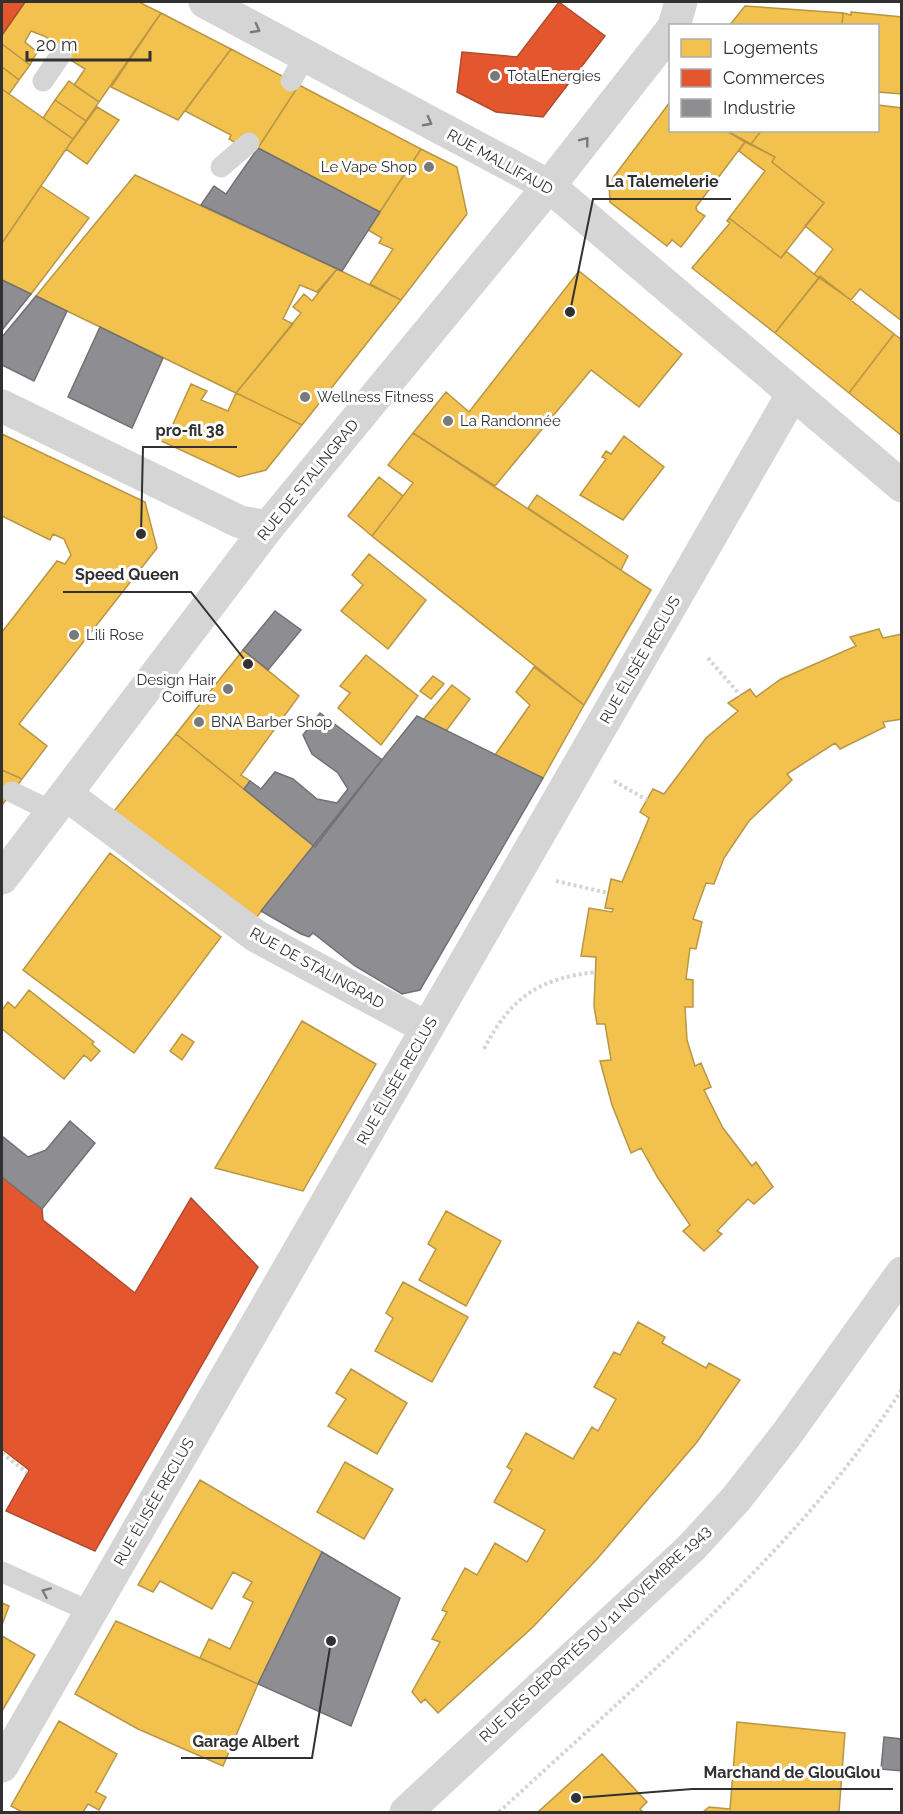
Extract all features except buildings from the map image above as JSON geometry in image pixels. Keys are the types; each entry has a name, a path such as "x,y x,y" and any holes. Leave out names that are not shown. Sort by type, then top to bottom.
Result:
{"street":[{"name":"RUE MALLIFAUD","path":"205,2 298,69 549,186 792,395 902,486"},
{"path":"676,24 681,2"},
{"name":"RUE DE STALINGRAD","path":"2,878 268,527 549,186 669,33"},
{"name":"RUE ÉLISÉE RECLUS","path":"2,1766 792,395"},
{"path":"2,406 240,522 268,527"},
{"name":"RUE DE STALINGRAD","path":"60,803 256,936 427,1028"},
{"name":"RUE DES DÉPORTÉS DU 11 NOVEMBRE 1943","path":"406,1812 699,1539 736,1499 786,1435 902,1273"}],"lane":[{"path":"43,81 62,53"},
{"path":"221,167 249,143"},
{"path":"12,792 60,803"},
{"path":"2,1572 91,1612"}],"path":[{"path":"708,658 740,695"},
{"path":"517,872 608,893"},
{"path":"484,1049 495,1028 514,1004 540,984 569,975 596,972"},
{"path":"499,1812 748,1580 874,1431 902,1389"},
{"path":"2,1453 27,1473"}],"place":[{"name":"TotalEnergies","path":"495,76"},
{"name":"Le Vape Shop","path":"429,167"},
{"name":"La Talemelerie","path":"570,312"},
{"name":"Wellness Fitness","path":"305,397"},
{"name":"La Randonnée","path":"448,421"},
{"name":"pro-fil 38","path":"141,534"},
{"name":"Lili Rose","path":"74,635"},
{"name":"Speed Queen","path":"248,664"},
{"name":"Design Hair Coiffure","path":"228,689"},
{"name":"BNA Barber Shop","path":"199,722"},
{"name":"Garage Albert","path":"331,1641"},
{"name":"Marchand de GlouGlou","path":"576,1798"}]}
